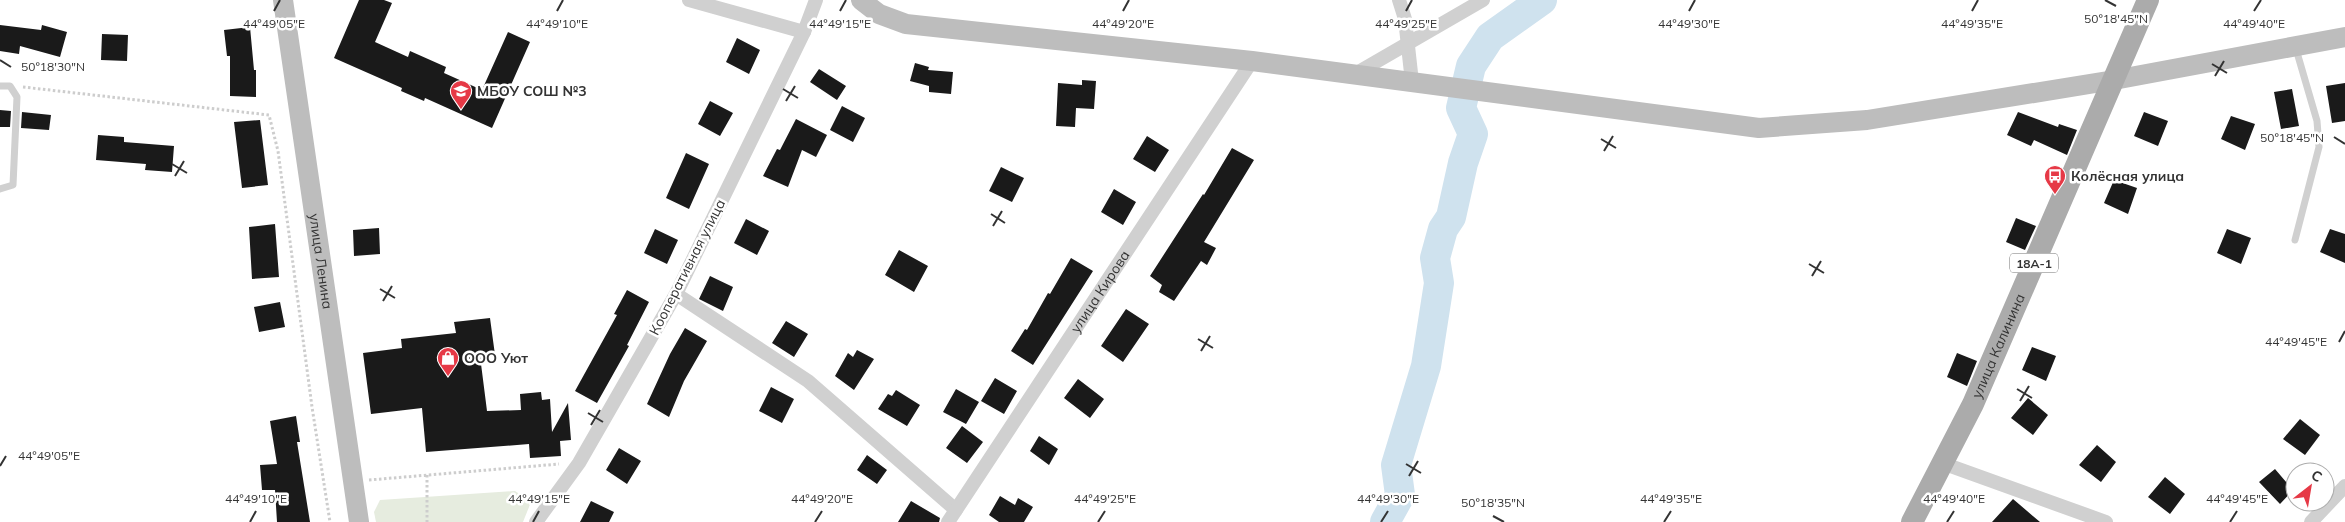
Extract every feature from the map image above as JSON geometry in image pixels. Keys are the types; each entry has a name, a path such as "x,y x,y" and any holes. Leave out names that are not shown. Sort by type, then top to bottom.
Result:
{"main road":[{"name":"улица Калинина","path":"1912,522 1973,404 2148,0"}],"street":[{"name":"улица Ленина","path":"282,0 359,522"},
{"path":"689,0 804,32"},
{"name":"Кооперативная улица","path":"536,522 579,463 676,294 804,32 816,0"},
{"path":"861,0 879,14 906,24 1252,61 1759,128 1867,120 2114,80 2345,37"},
{"path":"1399,0 1405,19 1417,83"},
{"path":"1355,74 1483,0"},
{"name":"улица Кирова","path":"952,516 1252,61"},
{"path":"676,294 808,381 952,516"},
{"path":"1942,463 2106,522"},
{"path":"2311,522 2345,486"}],"lane":[{"path":"2295,46 2317,121 2319,147 2295,240"},
{"path":"0,86 10,86 17,98 13,185 0,188"}],"path":[{"path":"10,86 269,115 278,151 310,397 330,522"},
{"path":"353,481 579,463"},
{"path":"427,475 427,522"}],"shaded area":[{"path":"515,491 531,502 523,522 376,522 374,512 380,500"}],"building":[{"path":"359,0 384,0 392,3 375,42 408,57 410,51 446,67 444,73 482,90 508,32 530,42 492,128 425,98 424,101 401,91 402,88 334,58"},
{"path":"0,25 41,30 42,25 67,32 60,57 20,46 19,54 0,51"},
{"path":"250,27 254,70 256,70 256,97 230,96 230,56 227,56 224,30"},
{"path":"102,34 128,35 127,61 101,60"},
{"path":"737,38 760,50 749,74 726,62"},
{"path":"915,63 929,67 928,70 953,72 951,94 929,92 929,86 910,81"},
{"path":"819,69 846,86 837,100 810,82"},
{"path":"1082,80 1096,81 1094,109 1076,108 1075,127 1056,126 1058,83 1082,85"},
{"path":"2345,83 2345,121 2332,123 2326,86"},
{"path":"2292,89 2299,126 2281,129 2274,92"},
{"path":"710,101 733,113 720,136 698,124"},
{"path":"842,106 865,118 853,142 830,130"},
{"path":"0,110 11,111 10,127 0,127"},
{"path":"22,112 51,115 49,130 21,128"},
{"path":"2018,112 2058,127 2059,124 2077,130 2067,155 2034,140 2031,146 2007,135"},
{"path":"2144,112 2168,121 2158,146 2134,136"},
{"path":"2231,116 2255,124 2245,150 2221,139"},
{"path":"796,119 827,135 816,157 802,150 788,187 763,176 777,149 780,150"},
{"path":"260,120 268,185 242,188 234,122"},
{"path":"98,135 124,137 124,142 174,146 172,172 145,170 146,164 96,160"},
{"path":"1147,136 1169,150 1155,172 1133,159"},
{"path":"1232,148 1254,160 1204,242 1216,248 1207,265 1201,261 1174,301 1159,292 1162,285 1150,276 1204,195"},
{"path":"686,153 709,164 689,209 666,198"},
{"path":"1001,167 1024,178 1012,202 989,191"},
{"path":"2114,180 2137,188 2128,214 2104,203"},
{"path":"1114,189 1136,202 1123,225 1101,212"},
{"path":"2016,218 2036,226 2025,250 2006,242"},
{"path":"746,219 769,231 757,255 734,243"},
{"path":"275,224 279,277 252,279 249,227"},
{"path":"379,228 380,254 354,256 353,230"},
{"path":"655,229 678,240 667,264 644,253"},
{"path":"2227,229 2251,238 2241,264 2217,253"},
{"path":"2330,229 2345,234 2345,263 2320,252"},
{"path":"899,250 928,266 914,292 885,275"},
{"path":"1071,258 1093,271 1033,365 1011,351 1025,329 1027,330"},
{"path":"710,276 733,287 723,311 699,299"},
{"path":"627,290 649,302 627,345 629,346 597,403 575,391 617,315 614,314"},
{"path":"280,302 285,327 259,332 254,307"},
{"path":"1126,309 1149,324 1123,362 1101,346"},
{"path":"490,318 495,355 480,356 487,411 521,410 520,394 541,392 542,400 550,399 552,432 568,403 571,440 560,441 561,456 530,458 529,444 426,452 422,408 371,414 363,353 402,348 401,339 456,333 454,322"},
{"path":"786,321 808,334 794,357 772,343"},
{"path":"685,328 707,341 684,381 669,417 647,404 670,354"},
{"path":"2032,347 2056,356 2046,381 2022,370"},
{"path":"857,350 874,359 854,390 835,376 848,353 853,357"},
{"path":"1957,353 1977,361 1967,386 1947,377"},
{"path":"995,378 1017,391 1004,414 981,401"},
{"path":"1078,379 1104,399 1090,418 1064,398"},
{"path":"771,387 794,399 782,423 759,411"},
{"path":"956,389 979,402 966,424 943,412"},
{"path":"896,390 920,405 907,426 878,409 888,394 892,396"},
{"path":"2028,398 2048,415 2033,435 2011,418"},
{"path":"296,416 300,442 297,442 310,522 277,522 275,490 262,490 260,465 277,464 270,421"},
{"path":"2300,419 2320,435 2305,455 2283,439"},
{"path":"962,426 983,442 967,463 946,448"},
{"path":"1039,436 1058,449 1049,465 1030,451"},
{"path":"2097,445 2116,462 2101,482 2079,465"},
{"path":"619,448 641,461 627,484 606,470"},
{"path":"867,455 887,470 877,484 857,470"},
{"path":"2275,469 2285,481 2285,499 2280,504 2259,482"},
{"path":"2165,477 2185,494 2170,514 2148,497"},
{"path":"1000,496 1015,505 1018,498 1033,507 1024,522 999,522 989,515"},
{"path":"2013,499 2040,522 1992,522"},
{"path":"591,501 614,512 609,522 580,522"},
{"path":"911,501 940,518 939,522 898,522"}],"waterway":[{"path":"1385,522 1400,495 1396,465 1426,366 1439,283 1435,258 1443,229 1451,217 1463,163 1473,134 1461,108 1471,66 1490,37 1542,0"}],"place":[{"name":"МБОУ СОШ №3","path":"461,110"},
{"name":"Колёсная улица","path":"2055,195"},
{"name":"ООО Уют","path":"448,377"}]}
